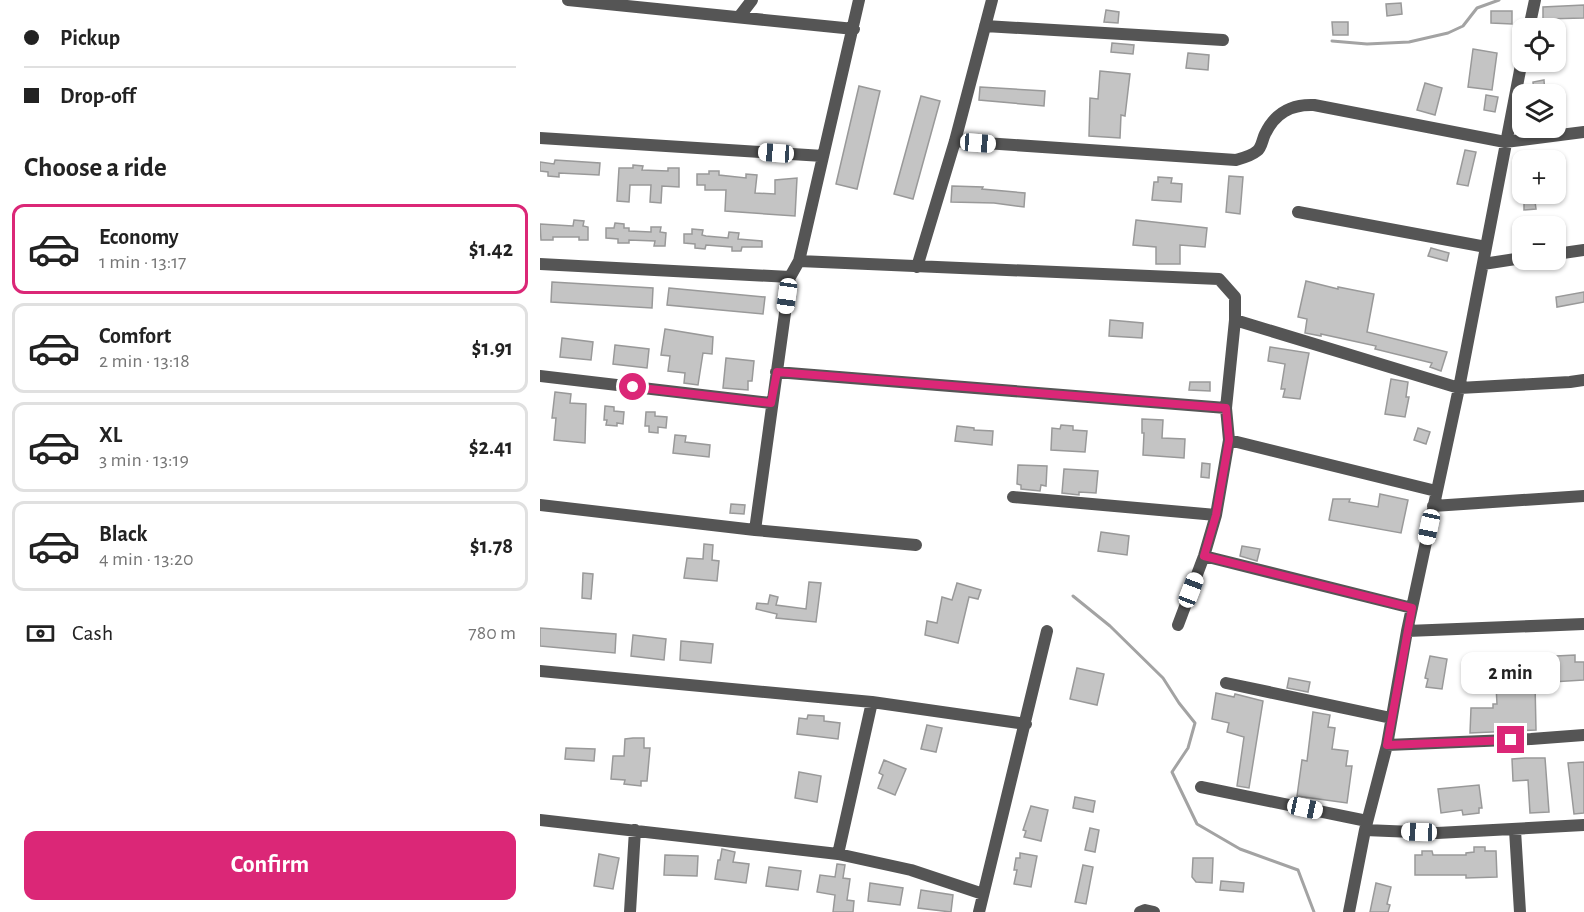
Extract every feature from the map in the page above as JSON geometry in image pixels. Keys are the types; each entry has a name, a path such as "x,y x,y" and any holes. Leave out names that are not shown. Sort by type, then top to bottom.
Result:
{"street":[{"path":"568,0 854,29"},
{"path":"739,17 752,0"},
{"path":"755,530 790,277 798,261 859,0"},
{"path":"917,267 955,141 992,0"},
{"path":"1531,18 1535,0"},
{"path":"985,26 1223,40"},
{"path":"1349,912 1366,826 1387,745 1407,631 1459,388 1520,72"},
{"path":"955,141 1236,160 1252,155 1260,149 1276,117 1289,108 1302,105 1314,105 1505,142 1584,132"},
{"path":"540,138 823,156"},
{"path":"1298,212 1486,247"},
{"path":"1566,253 1584,250"},
{"path":"1483,264 1512,260"},
{"path":"798,261 1219,279 1235,297 1235,320 1226,408 1229,440 1216,515 1204,556 1178,625"},
{"path":"540,264 790,277"},
{"path":"1235,320 1459,388 1584,380"},
{"path":"777,372 1226,408"},
{"path":"540,376 771,403"},
{"path":"1229,440 1436,491"},
{"path":"1433,506 1584,496"},
{"path":"1013,497 1216,515"},
{"path":"540,505 755,530 916,545"},
{"path":"1204,556 1412,608"},
{"path":"1407,631 1584,624"},
{"path":"978,912 1047,631"},
{"path":"540,671 872,702 1026,724"},
{"path":"1226,683 1391,718"},
{"path":"838,854 872,702"},
{"path":"1387,745 1584,735"},
{"path":"1201,787 1366,826 1437,832 1584,825"},
{"path":"540,820 838,854 911,870 983,894"},
{"path":"630,912 635,830"},
{"path":"1515,830 1520,912"},
{"path":"1140,912 1145,910 1154,912"}],"building":[{"path":"1401,3 1402,14 1387,16 1386,4"},
{"path":"1584,5 1584,18 1543,18 1543,7"},
{"path":"1106,10 1119,12 1118,23 1104,22"},
{"path":"1491,11 1512,11 1512,24 1491,23"},
{"path":"1332,22 1348,22 1348,35 1333,35"},
{"path":"1112,43 1134,45 1133,54 1111,52"},
{"path":"1473,49 1497,53 1492,90 1468,87"},
{"path":"1188,53 1209,55 1208,70 1186,68"},
{"path":"1100,71 1130,74 1125,116 1121,115 1120,138 1089,136 1090,98 1098,99"},
{"path":"1544,80 1544,84 1533,84 1533,82"},
{"path":"1425,83 1442,88 1435,115 1417,110"},
{"path":"859,86 880,91 857,189 836,184"},
{"path":"980,87 1045,91 1044,106 979,100"},
{"path":"1486,95 1498,97 1495,112 1484,110"},
{"path":"921,96 940,101 913,199 894,194"},
{"path":"1465,150 1476,152 1468,186 1457,184"},
{"path":"555,160 600,163 599,175 559,173 559,177 548,176 548,172 540,171 540,162 554,164"},
{"path":"633,165 643,166 642,170 668,171 668,168 679,168 679,187 662,186 661,203 650,202 651,185 630,185 629,202 617,201 619,168 633,168"},
{"path":"709,171 719,171 719,175 746,178 746,174 757,175 755,193 775,194 775,180 797,178 795,216 725,211 726,190 705,190 705,185 697,185 697,174 709,174"},
{"path":"1229,176 1243,177 1240,214 1226,212"},
{"path":"1158,177 1172,178 1171,183 1182,184 1181,202 1152,200 1154,182 1158,182"},
{"path":"952,186 983,187 982,189 1025,193 1024,207 994,203 951,202"},
{"path":"1524,204 1535,204 1536,209 1524,210"},
{"path":"574,220 584,221 583,226 588,227 588,240 579,240 579,237 553,237 553,240 541,240 540,224 573,226"},
{"path":"1136,220 1207,228 1205,247 1180,245 1180,264 1156,264 1156,247 1133,245"},
{"path":"615,223 624,224 624,228 629,228 629,231 651,232 651,227 661,227 660,232 666,233 665,246 654,246 655,241 629,240 629,243 618,243 618,239 606,238 606,228 614,228"},
{"path":"692,229 703,230 702,235 706,236 728,238 729,232 739,233 738,239 762,241 762,247 742,247 741,251 732,251 732,247 706,245 705,249 695,248 695,244 684,243 684,234 692,234"},
{"path":"1431,248 1449,253 1447,261 1428,256"},
{"path":"1306,281 1338,289 1338,287 1374,294 1367,332 1447,352 1441,371 1430,367 1432,363 1375,349 1376,346 1321,334 1321,336 1305,333 1307,319 1298,317"},
{"path":"552,282 653,288 652,308 551,302"},
{"path":"669,288 765,297 763,314 667,305"},
{"path":"1584,292 1584,302 1557,307 1556,297"},
{"path":"1110,320 1143,323 1142,338 1109,336"},
{"path":"665,329 713,337 712,354 703,353 698,385 684,383 685,373 668,371 670,356 661,355"},
{"path":"562,338 593,342 591,360 560,357"},
{"path":"615,345 649,349 647,368 613,364"},
{"path":"1270,347 1309,353 1300,399 1283,397 1285,389 1281,389 1285,364 1268,361"},
{"path":"726,358 754,361 752,381 748,381 748,390 723,388"},
{"path":"1391,379 1408,382 1406,397 1409,397 1405,417 1385,414"},
{"path":"1190,382 1210,382 1210,391 1189,390"},
{"path":"555,392 571,394 570,403 586,404 585,443 554,440 556,418 552,418"},
{"path":"605,406 614,407 614,411 624,412 623,424 606,425"},
{"path":"646,412 655,412 655,416 667,417 666,428 658,427 658,433 649,432 649,426 645,426"},
{"path":"1142,419 1163,420 1162,438 1185,439 1184,458 1143,455"},
{"path":"1061,425 1073,426 1073,430 1087,431 1085,452 1051,450 1052,428 1060,429"},
{"path":"957,426 993,431 992,445 955,441"},
{"path":"1418,428 1430,432 1426,444 1414,440"},
{"path":"675,435 686,436 685,442 710,445 709,457 673,453"},
{"path":"1202,463 1210,464 1209,478 1201,477"},
{"path":"1018,465 1047,466 1046,486 1041,485 1040,491 1021,489 1021,485 1017,484"},
{"path":"1064,469 1098,471 1096,493 1079,492 1079,495 1062,493"},
{"path":"1380,494 1408,500 1401,533 1329,520 1333,499 1350,499 1349,502 1378,507"},
{"path":"731,504 745,505 744,514 730,513"},
{"path":"1101,532 1129,536 1127,555 1098,551"},
{"path":"704,544 713,545 712,560 719,561 717,581 684,578 687,558 703,559"},
{"path":"1242,546 1260,549 1257,561 1240,556"},
{"path":"583,573 593,574 591,599 582,598"},
{"path":"809,582 821,583 816,622 776,618 777,614 756,609 757,603 768,604 770,595 778,597 776,605 806,609"},
{"path":"957,583 981,590 978,599 969,597 958,643 925,635 927,621 937,623 942,597 952,600"},
{"path":"540,628 616,634 615,653 540,646"},
{"path":"633,635 666,639 664,660 631,656"},
{"path":"681,641 713,644 711,663 680,660"},
{"path":"1575,655 1575,662 1584,662 1584,680 1535,683 1536,730 1470,733 1471,708 1493,708 1493,704 1497,704 1495,667 1556,663 1556,656"},
{"path":"1430,656 1447,659 1442,689 1426,687 1428,679 1425,678"},
{"path":"1077,668 1104,674 1097,705 1070,699"},
{"path":"1289,678 1310,682 1308,692 1287,688"},
{"path":"1216,693 1234,697 1235,694 1263,701 1249,788 1237,786 1244,737 1227,732 1229,723 1212,719"},
{"path":"1313,712 1330,715 1328,727 1335,728 1332,749 1348,751 1346,766 1352,766 1347,803 1297,796 1302,760 1307,761"},
{"path":"808,715 824,716 824,721 840,723 838,739 797,734 799,718 807,719"},
{"path":"927,725 942,728 936,752 921,749"},
{"path":"644,738 644,748 650,748 647,781 641,781 641,786 624,784 625,780 611,779 613,756 624,756 625,739"},
{"path":"566,748 595,749 594,761 565,759"},
{"path":"1545,758 1549,812 1530,813 1528,780 1513,781 1512,759"},
{"path":"884,760 906,769 895,795 878,788 883,775 879,773"},
{"path":"1584,762 1584,813 1574,814 1568,763"},
{"path":"799,772 821,776 817,802 795,798"},
{"path":"1479,785 1482,808 1479,808 1479,813 1463,815 1462,810 1441,813 1438,789"},
{"path":"1075,797 1095,801 1093,812 1073,808"},
{"path":"1031,806 1048,810 1041,841 1024,837 1026,831 1023,830"},
{"path":"1090,828 1099,830 1095,852 1085,850"},
{"path":"1474,847 1485,847 1485,851 1496,851 1497,877 1415,875 1415,855 1422,855 1422,851 1432,851 1433,855 1466,855 1466,853 1474,852"},
{"path":"722,849 735,852 733,862 749,864 746,883 715,879"},
{"path":"1020,853 1037,856 1031,887 1014,884 1017,870 1014,870 1016,858 1020,858"},
{"path":"599,854 619,858 613,889 594,886"},
{"path":"665,855 698,856 697,876 664,875"},
{"path":"1193,858 1213,858 1212,883 1196,882 1192,877"},
{"path":"837,864 845,865 843,878 850,879 847,900 854,901 853,912 833,912 835,895 817,892 820,875 835,877"},
{"path":"1083,865 1093,867 1086,904 1075,902"},
{"path":"769,867 801,871 798,890 766,886"},
{"path":"1221,881 1244,883 1243,892 1220,890"},
{"path":"870,883 903,888 900,905 868,901"},
{"path":"1376,883 1391,887 1387,904 1390,905 1388,912 1370,912"},
{"path":"921,890 953,895 951,912 918,908"}],"waterway":[{"path":"1332,41 1367,44 1409,42 1448,33 1463,26 1477,8 1499,0"},
{"path":"1073,596 1110,626 1163,678 1195,723 1188,748 1172,772 1197,824 1240,849 1298,870 1314,912"}],"route":[{"path":"633,387 771,403 777,372 1226,408 1229,440 1216,515 1204,556 1412,608 1387,745 1511,740"}]}
